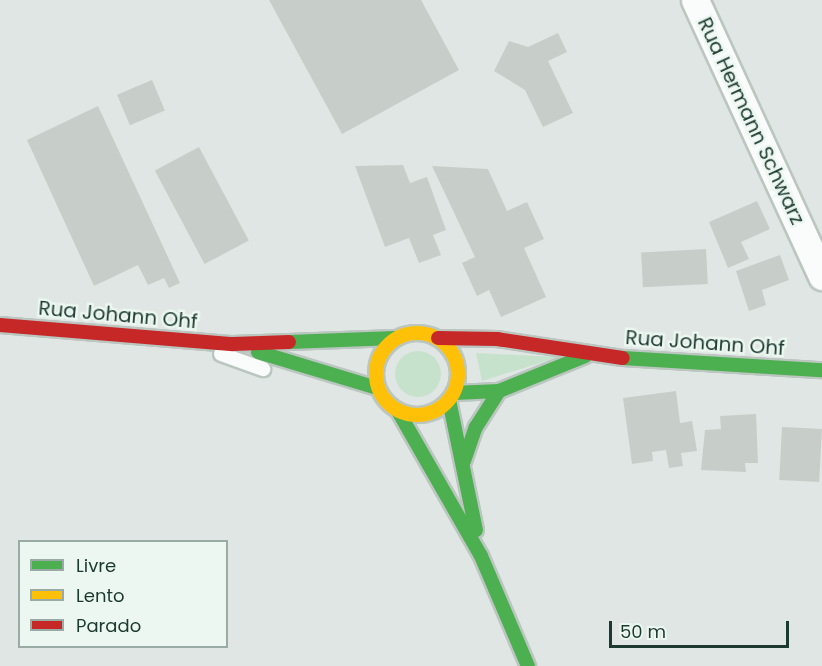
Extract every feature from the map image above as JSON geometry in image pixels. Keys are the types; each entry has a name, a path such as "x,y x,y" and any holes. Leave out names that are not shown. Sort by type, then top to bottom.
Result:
{"main road":[{"name":"Rua Johann Ohf","path":"0,325 233,344 395,338"},
{"path":"481,555 452,397 458,368 438,338 424,333 395,338 378,359 377,388 393,408 481,555 528,666"},
{"name":"Rua Johann Ohf","path":"438,338 497,339 585,356 822,370"},
{"name":"Rua Johann Ohf","path":"233,344 377,388"},
{"name":"Rua Johann Ohf","path":"452,397 499,390 585,356"},
{"path":"464,461 476,427 499,390"},
{"path":"393,408 430,414 452,397"}],"street":[{"name":"Rua Hermann Schwarz","path":"695,0 822,276"}],"lane":[{"path":"186,340 285,376 393,408"}],"green space":[{"path":"418,351 434,358 441,374 434,390 418,397 402,390 395,374 402,358"},
{"path":"476,353 559,357 482,381"}],"building":[{"path":"269,0 421,0 459,70 342,134"},
{"path":"558,33 567,52 548,61 573,113 543,127 525,90 494,71 509,41 528,47"},
{"path":"152,80 165,110 130,125 117,95"},
{"path":"98,106 180,283 169,288 164,278 148,285 138,265 94,286 27,140"},
{"path":"199,147 249,241 205,264 155,170"},
{"path":"403,165 410,183 427,177 446,230 433,235 441,255 419,263 409,238 385,247 355,166"},
{"path":"432,166 488,169 507,211 527,202 544,239 524,248 546,297 501,317 489,290 477,296 462,263 475,257"},
{"path":"757,201 770,229 741,242 749,259 728,268 709,222"},
{"path":"706,249 708,284 643,287 641,252"},
{"path":"780,255 789,280 762,290 766,305 749,311 736,271"},
{"path":"676,391 680,423 692,421 697,451 681,453 683,466 669,468 666,450 652,452 653,461 632,464 623,398"},
{"path":"756,414 758,463 745,463 746,472 701,470 705,430 721,429 720,416"},
{"path":"782,427 822,429 819,482 779,480"}],"traffic: fast":[{"path":"289,342 395,338"},
{"path":"258,352 377,388"},
{"path":"454,393 499,391 585,356"},
{"path":"623,358 822,370"},
{"path":"464,461 476,427 499,391"},
{"path":"449,400 476,530"},
{"path":"398,411 481,556 528,666"}],"traffic: slow":[{"path":"409,333 425,333 440,340 451,351 458,366 458,374 455,390 446,403 425,415 409,415 394,408 383,397 376,382 376,366 383,351 394,340 409,333"}],"traffic: jam":[{"path":"0,325 233,344 289,342"},
{"path":"438,338 497,339 623,358"}]}
